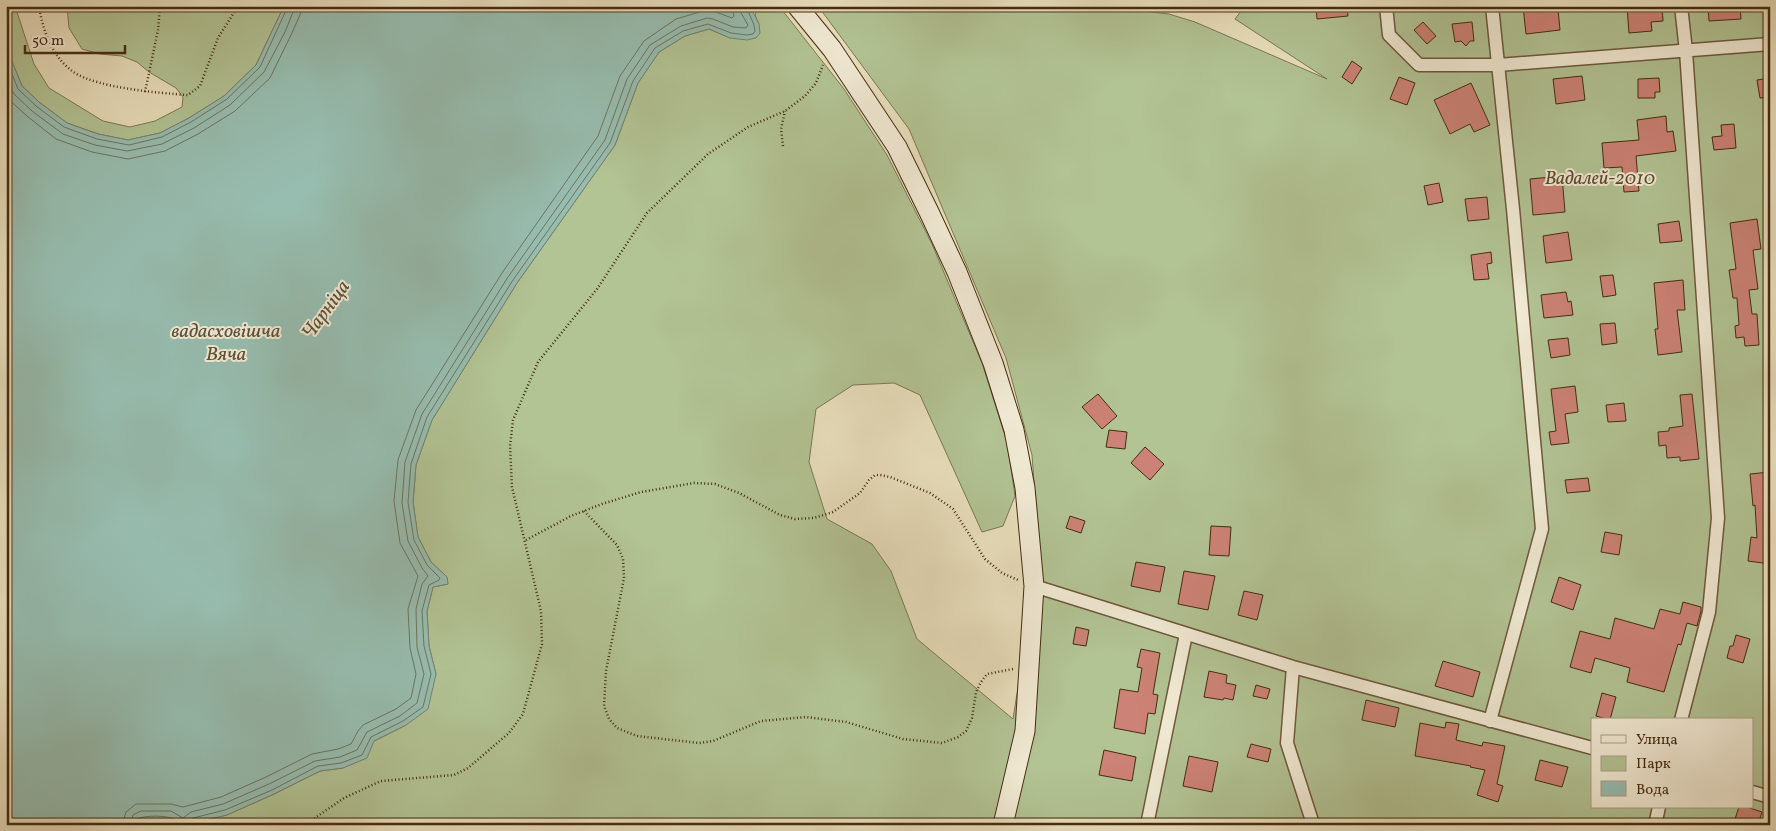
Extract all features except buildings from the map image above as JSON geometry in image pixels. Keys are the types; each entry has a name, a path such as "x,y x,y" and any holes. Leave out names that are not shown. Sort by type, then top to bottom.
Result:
{"street":[{"path":"798,6 832,49 897,147 957,272 993,363 1014,430 1023,478 1034,586 1025,731 1003,825"},
{"path":"1386,6 1389,35 1419,65 1498,65 1770,44"},
{"path":"1490,721 1542,529 1492,6"},
{"path":"1681,6 1686,51 1718,518 1709,612 1682,718"},
{"path":"1034,586 1293,667 1591,748"},
{"path":"1147,825 1186,634"},
{"path":"1293,667 1287,743 1312,821"},
{"path":"1754,793 1770,797"},
{"path":"1655,825 1659,808"}],"path":[{"path":"39,6 47,39 56,55 75,73 96,81 145,92 188,95 200,86 218,38 238,6"},
{"path":"145,92 158,30 160,6"},
{"path":"298,825 312,820 344,798 381,781 454,775 468,768 509,733 522,714 542,644 542,611 512,488 510,446 512,420 538,362 596,289 647,213 708,154 748,127 785,111 805,96 816,83 819,73 832,49"},
{"path":"783,146 781,129 785,111"},
{"path":"526,540 584,510 641,492 694,483 715,484 739,493 780,515 794,519 814,518 833,512 860,493 875,475 880,475 930,493 953,509 986,559 1002,573 1034,586"},
{"path":"584,510 617,545 623,559 624,578 606,671 604,706 609,719 617,728 637,736 699,743 713,741 761,721 806,717 846,722 903,739 942,742 958,738 966,731 972,718 976,692 987,674 1030,668"}],"green space":[{"path":"6,6 15,6 34,64 49,88 103,121 130,127 155,121 182,107 183,97 176,88 149,72 137,62 122,56 100,54 82,49 69,28 67,6 284,6 256,65 224,96 189,118 160,133 128,140 98,134 67,123 39,102 22,86 6,40"},
{"name":"Вадалей-2010","path":"759,6 779,6 844,89 887,155 932,244 982,363 1007,442 1015,496 1003,526 982,532 920,395 894,383 853,385 816,409 809,462 827,519 872,544 891,571 917,639 1013,719 1034,586 1037,522 1032,455 1006,358 909,129 818,6 1109,6 1169,14 1195,22 1327,79 1235,19 1245,6 1770,6 1770,825 136,825 143,822 193,823 227,815 320,771 343,768 374,741 406,725 436,674 429,646 427,611 433,587 448,584 447,577 431,562 418,537 413,502 416,465 432,420 517,283 615,145 638,83 659,52 685,36 709,29 730,38 759,24 755,15"}],"water":[{"name":"вадасховішча Вяча","path":"284,6 750,6 759,24 760,33 756,38 747,40 730,38 709,29 685,36 659,52 638,83 615,145 517,283 432,420 416,465 413,502 418,537 431,562 447,577 448,584 433,587 427,611 429,646 436,674 428,709 406,725 374,741 367,758 343,768 320,771 227,815 193,823 143,822 136,825 6,825 6,40 22,86 39,102 67,123 98,134 128,140 160,133 189,118 224,96 256,65"}],"water label":[{"name":"Чарніца","path":"325,309"}]}
